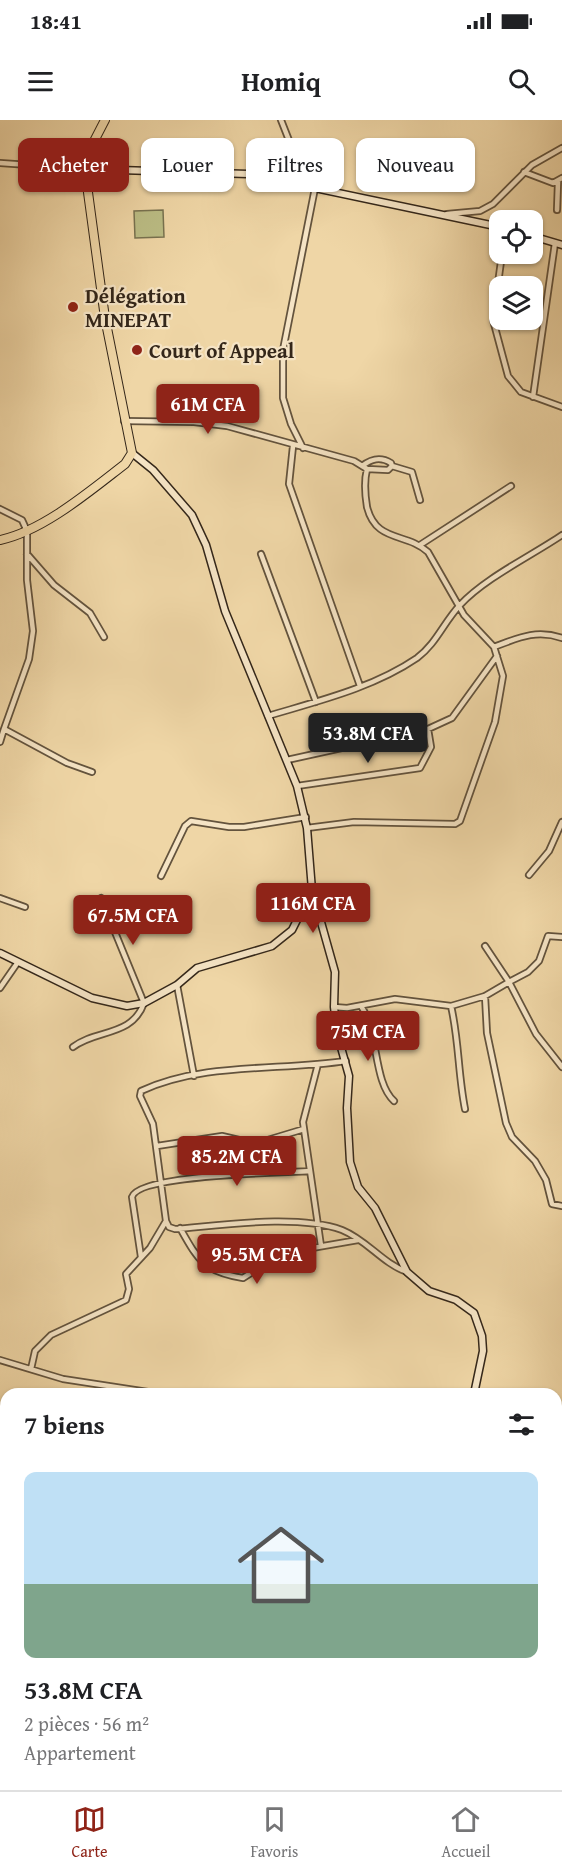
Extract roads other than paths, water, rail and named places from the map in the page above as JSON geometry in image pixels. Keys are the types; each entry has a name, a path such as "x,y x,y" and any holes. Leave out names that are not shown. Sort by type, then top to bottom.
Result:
{"highway":[{"path":"95,138 102,121"},
{"path":"0,540 27,531 102,482 125,464 132,453 105,318 88,192"}],"street":[{"path":"280,120 288,138"},
{"path":"447,214 480,211 493,204 524,172 562,148"},
{"path":"0,163 18,164"},
{"path":"129,170 246,174"},
{"path":"524,172 560,180 557,210"},
{"path":"303,448 291,424 283,398 283,350 314,192"},
{"path":"335,192 489,224"},
{"path":"533,397 559,244 543,239"},
{"path":"501,264 493,320 513,385 533,397 562,406"},
{"path":"124,421 194,422 227,426 364,467 388,471 392,466"},
{"path":"293,446 289,484 360,686"},
{"path":"132,453 153,470 192,515 206,545 225,610 297,786 306,817 312,890 335,972 334,1007 337,1033 349,1076 348,1140 354,1178 375,1208 408,1272 429,1292 456,1300 474,1313 482,1336 483,1351 475,1388"},
{"path":"364,467 374,459 382,459 391,463 392,466 412,472 420,500"},
{"path":"307,828 354,822 455,824 460,821 495,722 503,682 494,647 464,615 428,552 420,545 383,532 375,526 366,502 364,467"},
{"path":"420,545 511,486"},
{"path":"0,509 22,520 27,531 32,647 0,739"},
{"path":"268,716 360,686 420,656 440,634 460,605 481,588 562,535"},
{"path":"27,554 60,590 90,613 104,637"},
{"path":"261,554 316,702"},
{"path":"494,647 529,634 542,633 562,638"},
{"path":"287,760 428,729 452,718 497,656"},
{"path":"4,729 67,764 92,772"},
{"path":"297,786 420,768 431,747 428,729"},
{"path":"161,876 185,826 191,821 244,827 306,817"},
{"path":"529,875 549,850 562,822"},
{"path":"0,953 92,998 127,1006 144,1003 177,985 197,968 272,946 292,930 312,890"},
{"path":"0,898 25,907"},
{"path":"73,1047 82,1040 123,1029 141,1011 144,1003 101,898"},
{"path":"334,1007 361,1006 395,999 451,1006 485,996 528,972 539,961 548,936 562,937"},
{"path":"485,946 508,982 536,1034 562,1067"},
{"path":"0,988 18,962"},
{"path":"177,985 194,1076"},
{"path":"485,996 487,1033 509,1132 535,1161 546,1180 552,1204 562,1206"},
{"path":"361,1006 372,1025 387,1093 394,1101"},
{"path":"451,1006 459,1041 458,1070 465,1109"},
{"path":"346,1061 285,1065 194,1076 164,1081 140,1092 153,1124 166,1221 169,1227 180,1228 316,1222 360,1240 369,1245 389,1265 408,1272"},
{"path":"318,1064 304,1115 304,1129 321,1246"},
{"path":"157,1146 222,1136 252,1143 304,1129"},
{"path":"141,1257 133,1192 162,1180 310,1171"},
{"path":"31,1369 35,1351 51,1335 126,1300 129,1289 126,1274 150,1248 166,1221"},
{"path":"180,1228 198,1259 206,1266 228,1276 243,1278 283,1253 360,1240"},
{"path":"0,1360 63,1379 122,1388"}],"place":[{"name":"Délégation MINEPAT","path":"73,307"},
{"name":"Court of Appeal","path":"137,350"}]}
